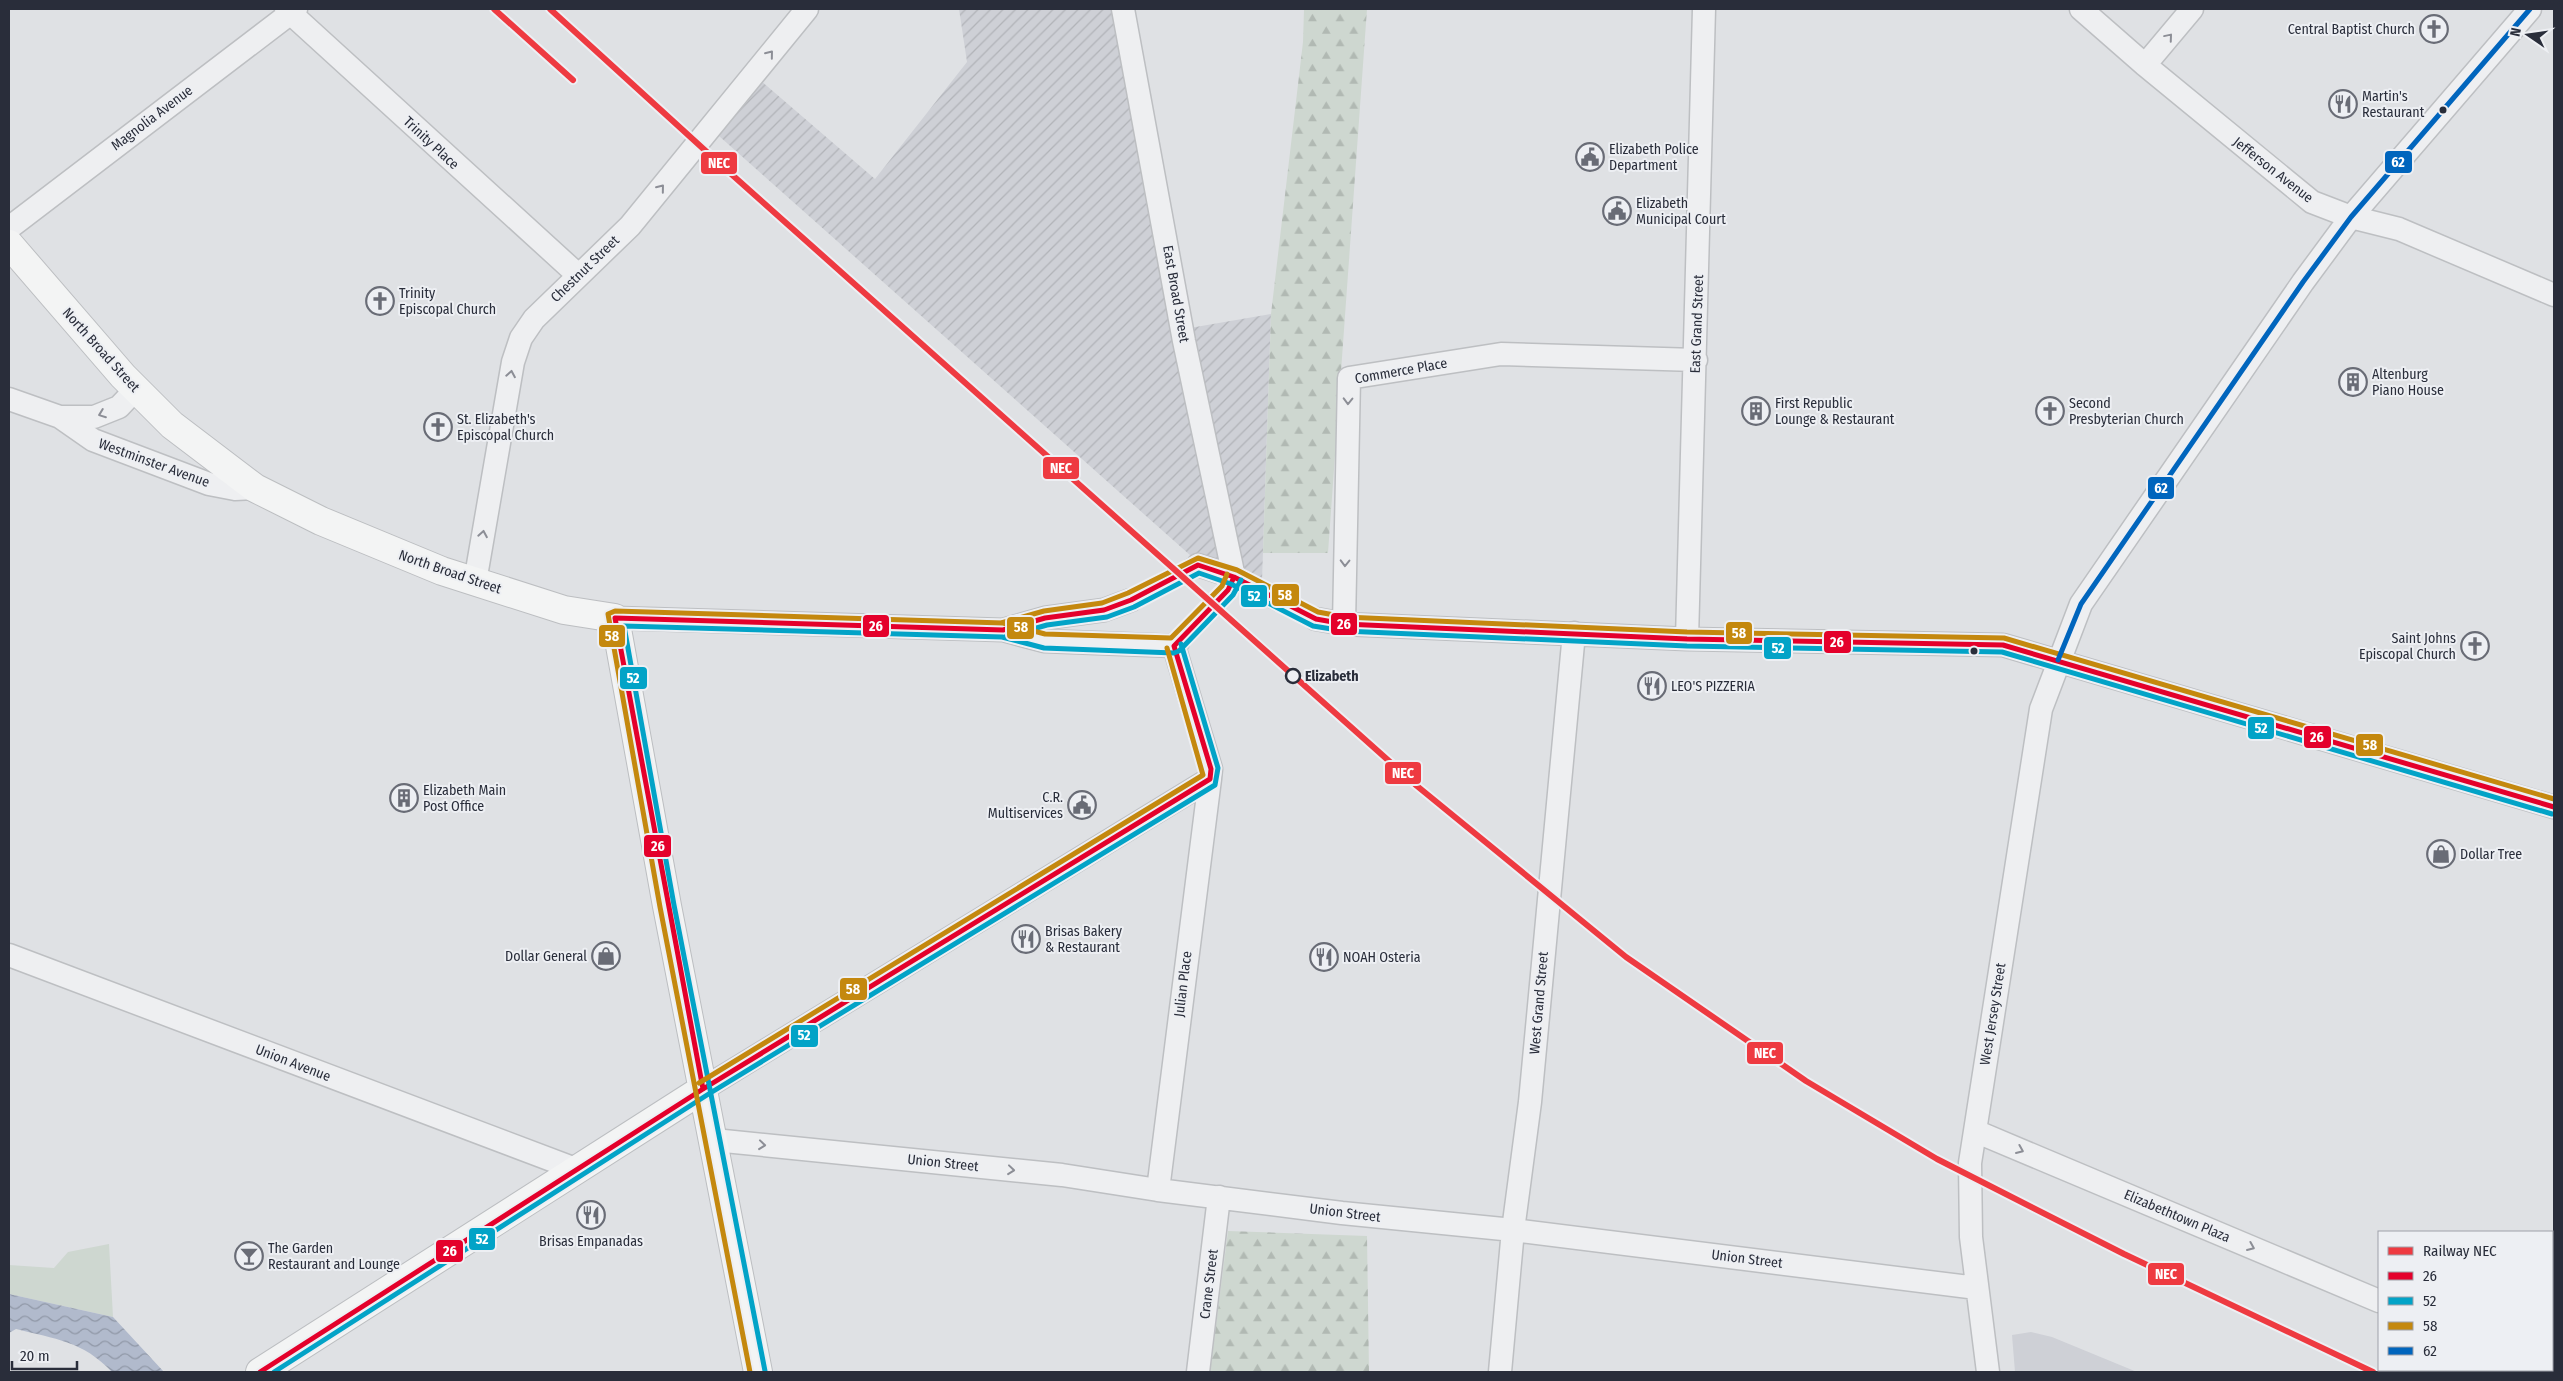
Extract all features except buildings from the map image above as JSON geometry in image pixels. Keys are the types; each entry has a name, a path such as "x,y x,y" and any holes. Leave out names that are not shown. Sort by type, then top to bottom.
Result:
{"main road":[{"name":"North Broad Street","path":"9,244 136,389 172,425 255,488 321,521 401,556 564,610 614,618"},
{"path":"614,618 666,906 714,1140 758,1372"},
{"path":"260,1372 703,1089"}],"street":[{"name":"Chestnut Street","path":"475,582 513,362 520,338 534,319 630,226 807,9"},
{"name":"East Broad Street","path":"1123,9 1231,584"},
{"name":"East Grand Street","path":"1688,639 1704,9"},
{"name":"Jefferson Avenue","path":"2081,9 2292,188 2312,202 2350,218 2399,229 2554,295"},
{"path":"2145,65 2192,9"},
{"name":"West Jersey Street","path":"1988,1372 1971,1237 1970,1163 2041,709 2058,660 2081,604 2303,282 2350,218 2530,9"},
{"name":"Trinity Place","path":"291,10 578,275"},
{"name":"Magnolia Avenue","path":"9,228 291,10"},
{"name":"Commerce Place","path":"1344,624 1349,378 1502,354 1696,360"},
{"name":"Westminster Avenue","path":"60,417 94,417 119,407 136,389"},
{"name":"Westminster Avenue","path":"9,399 60,417 93,440 209,484 235,489 255,488"},
{"path":"1198,565 1231,584 1260,592"},
{"name":"North Broad Street","path":"1003,630 1045,618 1104,610 1131,600"},
{"name":"North Broad Street","path":"614,618 1003,630 1044,641 1176,644"},
{"path":"1316,619 1344,624 1688,639 2003,645 2554,807"},
{"name":"West Grand Street","path":"1500,1372 1513,1230 1530,1102 1574,633"},
{"name":"Julian Place","path":"1158,1190 1211,769 1176,644"},
{"path":"703,1089 1210,778"},
{"name":"Union Avenue","path":"9,956 578,1170"},
{"name":"Elizabethtown Plaza","path":"1975,1131 2378,1301"},
{"name":"Union Street","path":"714,1140 1062,1175 1158,1190 1342,1213 1513,1230 1976,1288"},
{"name":"Crane Street","path":"1198,1372 1219,1197"}],"shaded area":[{"path":"959,9 1122,9 1184,329 1271,314 1262,581 1218,580 719,136 761,81 875,179 967,62"},
{"path":"2031,1332 2052,1337 2137,1372 2015,1372 2012,1335"}],"green space":[{"path":"1304,9 1367,9 1328,553 1263,553 1271,314 1303,42"},
{"path":"1228,1231 1367,1236 1369,1372 1210,1372"},
{"path":"109,1244 113,1317 9,1294 9,1265 54,1268 68,1252"}],"water":[{"path":"9,1294 113,1317 164,1372 112,1372 79,1347 16,1329 9,1333"}],"tunnel":[{"path":"1131,600 1198,565"},
{"path":"1178,642 1228,590"},
{"path":"1260,592 1316,619"}],"rail line":[{"name":"NEC","path":"494,9 573,80"},
{"name":"NEC","path":"550,9 720,164 1417,786 1626,957 1806,1081 1937,1159 2124,1254 2373,1372"}],"transit line":[{"name":"62","path":"2058,660 2081,604 2303,282 2351,217 2530,9"},
{"name":"58","path":"1001,623 1044,611 1102,603 1128,593 1198,558 1237,570 1318,612 1345,617 1687,632 2004,638 2554,799"},
{"name":"26","path":"703,1089 615,618 1003,630 1045,618 1104,610 1131,600 1198,565 1234,577 1316,619 1344,624 1687,639 2003,645 2554,807"},
{"name":"52","path":"1005,637 1047,625 1107,617 1134,607 1199,573 1231,584 1313,626 1344,631 1687,646 2002,652 2552,814"},
{"name":"58","path":"750,1372 660,907 608,614 615,611 1003,623 1045,634 1171,638 1222,586 1227,574"},
{"name":"26","path":"260,1372 703,1089 1210,779 1211,769 1174,646 1228,590 1234,577"},
{"name":"52","path":"765,1371 674,905 624,626 1002,637 1044,648 1174,653 1179,651 1233,595 1241,580"},
{"name":"52","path":"274,1372 707,1095 1215,785 1218,768 1181,644"},
{"name":"58","path":"699,1083 1203,775 1167,648"}],"place":[{"name":"Central Baptist Church","path":"2434,29"},
{"name":"Martin's Restaurant","path":"2343,104"},
{"name":"Elizabeth Police Department","path":"1590,157"},
{"name":"Elizabeth Municipal Court","path":"1617,211"},
{"name":"Trinity Episcopal Church","path":"380,301"},
{"name":"Altenburg Piano House","path":"2353,382"},
{"name":"First Republic Lounge & Restaurant","path":"1756,411"},
{"name":"Second Presbyterian Church","path":"2050,411"},
{"name":"St. Elizabeth's Episcopal Church","path":"438,427"},
{"name":"Saint Johns Episcopal Church","path":"2475,646"},
{"name":"Elizabeth","path":"1293,676"},
{"name":"LEO'S PIZZERIA","path":"1652,686"},
{"name":"Elizabeth Main Post Office","path":"404,798"},
{"name":"C.R. Multiservices","path":"1082,805"},
{"name":"Dollar Tree","path":"2441,854"},
{"name":"Brisas Bakery & Restaurant","path":"1026,939"},
{"name":"Dollar General","path":"606,956"},
{"name":"NOAH Osteria","path":"1324,957"},
{"name":"Brisas Empanadas","path":"591,1215"},
{"name":"The Garden Restaurant and Lounge","path":"249,1256"}]}
